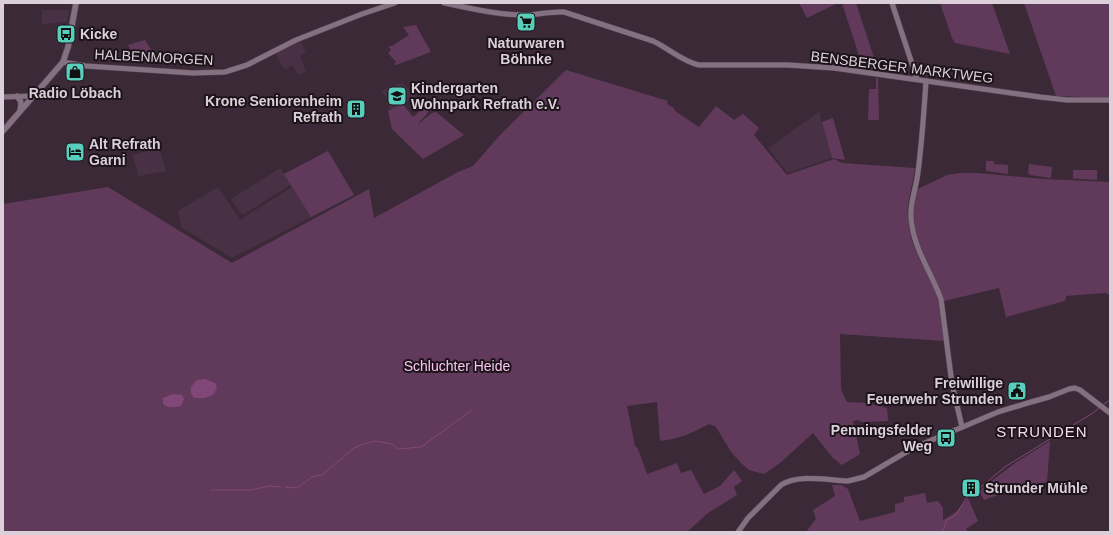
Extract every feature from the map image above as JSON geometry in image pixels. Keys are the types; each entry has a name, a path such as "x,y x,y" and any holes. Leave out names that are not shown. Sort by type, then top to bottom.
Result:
{"main road":[{"path":"3,131 63,62 68,47 76,3"}],"street":[{"name":"HALBENMORGEN","path":"63,62 86,66 193,73 225,72 246,65 296,40 362,14 395,3"},
{"name":"BENSBERGER MARKTWEG","path":"444,3 478,10 522,15 564,12 652,40 691,63 714,65 820,67 1058,99 1110,100"},
{"path":"892,3 917,79"},
{"path":"926,81 918,171 911,206 911,222 918,248 937,287 941,299 952,384 962,427"},
{"path":"17,96 21,102 20,110"},
{"path":"3,97 33,96"},
{"path":"738,532 748,518 781,485 787,481 797,479 856,480 864,477 913,448 1003,410 1075,388 1080,390 1110,413"}],"shaded area":[{"path":"42,10 69,10 67,22 42,24"},
{"path":"301,41 306,52 300,56 306,71 299,75 292,65 285,70 275,53"},
{"path":"402,83 417,96 403,104 410,112 388,111 390,110 389,100 381,91"},
{"path":"819,112 832,158 788,173 768,148"},
{"path":"159,148 166,171 139,176 132,155"},
{"path":"328,151 354,195 232,258 181,227 178,211 218,187 240,220 292,187 290,185 244,214 240,213 231,199 280,168 284,174"},
{"path":"205,379 215,383 217,387 214,394 205,398 194,398 191,393 191,387 197,380"},
{"path":"173,394 182,395 184,399 181,406 172,407 163,404 163,398"}],"green space":[{"path":"799,3 838,3 807,18"},
{"path":"842,3 856,3 878,70 863,68"},
{"path":"940,3 992,3 1010,54 955,43"},
{"path":"1024,3 1110,3 1110,98 1056,96"},
{"path":"416,25 431,52 396,65 394,64 396,62 388,53 391,50 388,46 392,46 409,35 403,27"},
{"path":"145,40 152,51 135,57 128,45"},
{"name":"Schluchter Heide","path":"566,70 668,101 667,104 674,108 675,111 699,127 716,106 734,120 743,114 759,128 754,135 787,175 834,159 842,163 915,168 908,206 909,230 915,250 939,301 944,341 840,334 841,390 847,402 866,403 887,408 888,421 853,421 860,454 842,465 833,458 813,433 780,463 764,474 749,470 742,464 731,452 716,427 709,424 686,435 660,441 657,402 627,406 635,446 638,449 647,474 677,463 681,473 691,470 704,494 720,486 734,470 742,481 734,487 737,495 708,513 687,532 3,532 3,204 108,187 232,263 369,189 374,218 458,172 473,166 500,135"},
{"path":"876,78 878,78 879,120 868,120 869,89 876,89"},
{"path":"402,104 413,117 428,104 430,106 429,111 419,123 432,113 436,112 464,135 423,159 392,129 388,111"},
{"path":"833,118 845,160 832,158 822,122"},
{"path":"328,151 354,195 311,217 284,174"},
{"path":"986,161 994,161 994,164 1008,165 1008,174 986,171"},
{"path":"1029,164 1052,167 1051,178 1030,175 1028,173"},
{"path":"1073,170 1097,170 1097,180 1067,178 1073,178"},
{"path":"961,173 1110,182 1110,295 1105,293 1066,296 1065,301 1006,317 999,288 944,301 917,235 914,221 916,190 947,175"},
{"path":"1050,441 1047,482 1006,492 984,500 979,491 1015,463"},
{"path":"832,485 841,485 848,489 860,521 895,512 895,504 904,502 904,497 925,493 927,503 938,501 943,508 943,520 956,512 968,498 978,521 966,529 968,532 806,532 816,519 813,510 835,496"}],"waterway":[{"path":"1103,405 1110,400"},
{"path":"941,532 947,520 956,515 966,498 1006,466 1099,408"},
{"path":"285,487 297,488 312,477 322,475 354,448 364,444 375,441 392,444 398,449 421,447 472,410"},
{"path":"211,490 251,490 269,486 281,487"}],"place":[{"name":"Naturwaren Böhnke","path":"526,22"},
{"name":"Kicke","path":"66,34"},
{"name":"Radio Löbach","path":"75,72"},
{"name":"Kindergarten Wohnpark Refrath e.V.","path":"397,96"},
{"name":"Krone Seniorenheim Refrath","path":"356,109"},
{"name":"Alt Refrath Garni","path":"75,152"},
{"name":"Freiwillige Feuerwehr Strunden","path":"1017,391"},
{"name":"Penningsfelder Weg","path":"946,438"},
{"name":"Strunder Mühle","path":"971,488"}],"district":[{"name":"STRUNDEN","path":"1042,432"}]}
